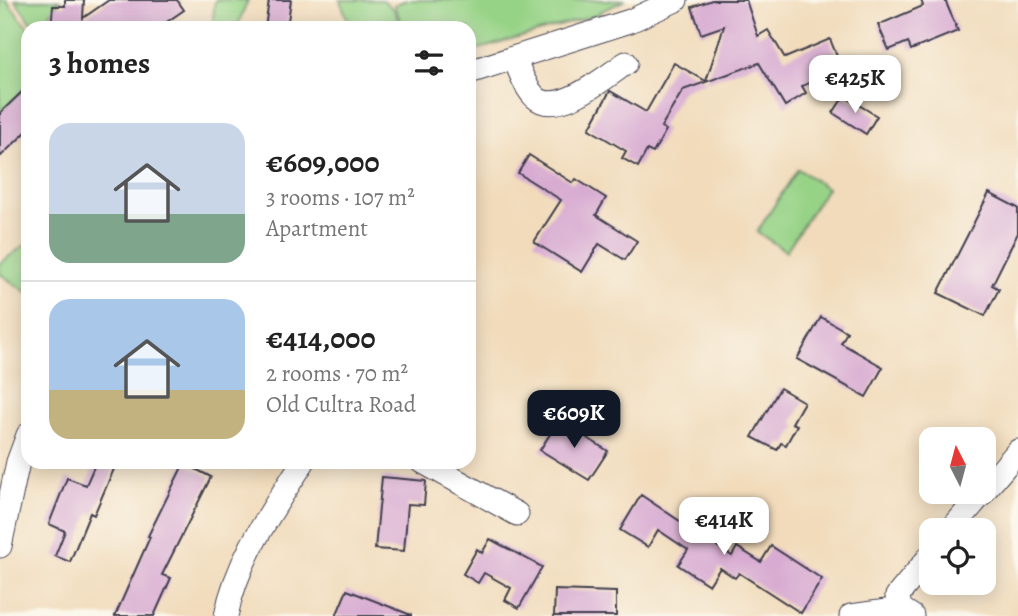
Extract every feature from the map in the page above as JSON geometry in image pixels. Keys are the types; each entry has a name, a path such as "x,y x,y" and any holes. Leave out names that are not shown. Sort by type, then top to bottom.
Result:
{"street":[{"path":"476,70 630,20 676,0"},
{"path":"514,58 526,85 536,99 552,104 572,98 626,63"},
{"path":"961,518 1018,451"},
{"path":"0,546 21,455"},
{"path":"226,616 231,592 245,559 299,469"},
{"path":"436,469 517,514"},
{"path":"851,616 906,613 897,596 919,569"}],"green space":[{"path":"0,0 6,0 22,21 21,92 0,113"},
{"path":"15,0 60,0 45,21 30,21"},
{"path":"215,0 248,0 240,21 213,21"},
{"path":"340,0 383,0 394,10 399,21 348,21"},
{"path":"406,0 626,0 599,12 600,14 476,50 476,21 401,21 394,5"},
{"path":"798,169 827,188 786,251 757,232"},
{"path":"21,248 21,288 0,274 0,263"}],"building":[{"path":"65,0 84,0 83,18 109,0 177,0 184,10 168,21 52,21 53,6 65,6"},
{"path":"269,0 291,0 288,21 266,21"},
{"path":"712,0 746,0 758,36 768,30 785,58 830,39 842,69 802,86 806,93 785,106 759,63 683,90 661,127 666,130 653,153 647,150 638,167 622,158 626,151 589,129 610,91 646,112 674,63 706,81 724,26 701,34 692,7"},
{"path":"921,0 945,0 958,31 911,50 908,42 889,50 878,25 923,6"},
{"path":"21,93 21,137 0,157 0,113"},
{"path":"844,96 877,116 866,134 833,113"},
{"path":"529,155 573,183 576,179 606,198 596,215 637,241 625,260 599,244 582,272 534,242 561,200 518,173"},
{"path":"989,193 1018,208 1018,233 992,285 999,289 985,316 938,293"},
{"path":"821,317 847,332 841,343 883,367 866,397 797,359"},
{"path":"780,388 804,402 792,423 797,425 786,445 781,443 777,450 752,437"},
{"path":"559,420 608,451 589,480 540,450"},
{"path":"93,469 114,469 94,515 90,513 70,562 55,556 65,531 49,524 67,478 86,485"},
{"path":"181,469 196,469 211,477 162,575 171,578 154,616 115,616 150,537 148,536"},
{"path":"382,477 426,481 424,505 408,504 404,551 375,549"},
{"path":"641,495 732,556 737,547 761,562 771,546 822,579 801,613 739,573 735,578 720,568 709,585 678,565 688,550 658,530 648,547 620,530"},
{"path":"490,539 542,567 519,608 505,600 511,588 484,573 478,583 463,574 477,549 482,553"},
{"path":"347,590 411,615 411,616 336,616"},
{"path":"555,590 616,592 616,616 554,616"}]}
